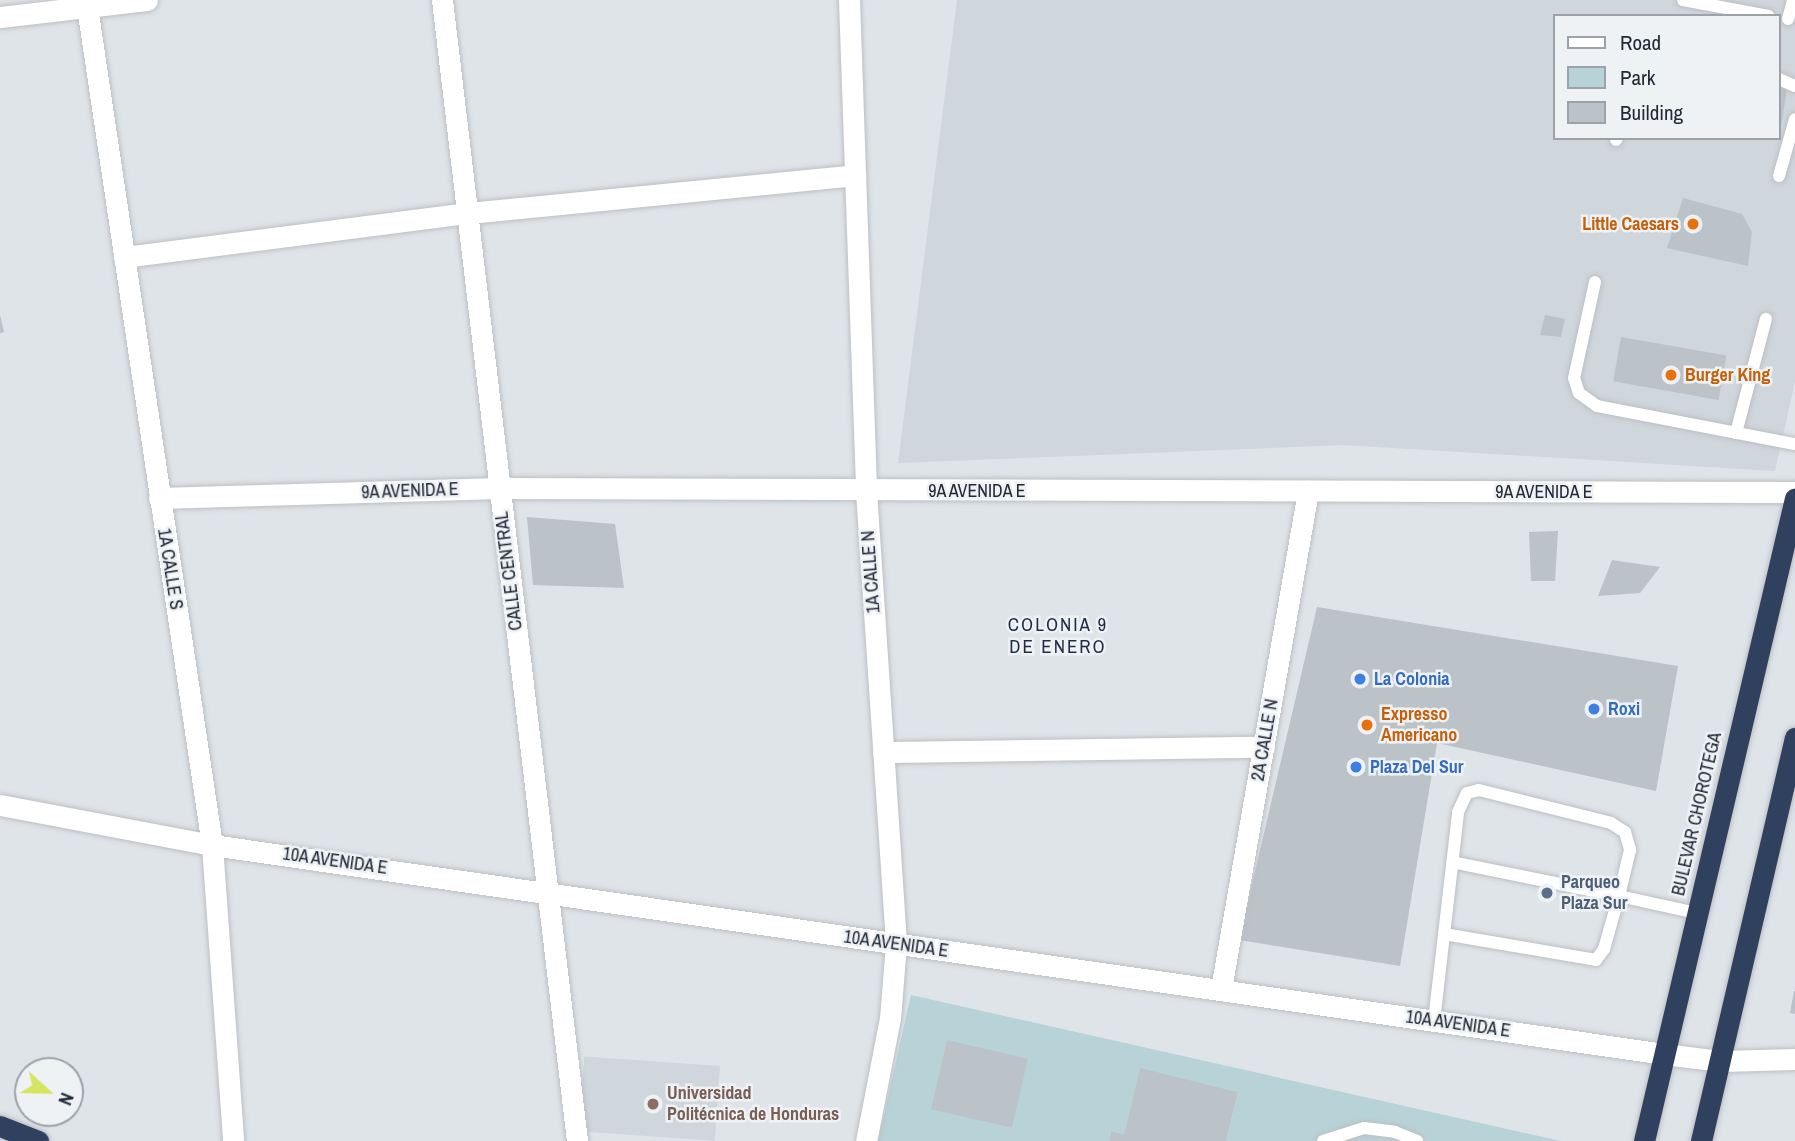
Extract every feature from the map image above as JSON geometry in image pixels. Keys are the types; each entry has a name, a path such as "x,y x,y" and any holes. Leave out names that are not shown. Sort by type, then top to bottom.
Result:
{"highway":[{"name":"BULEVAR CHOROTEGA","path":"1644,1141 1795,498"},
{"path":"1701,1141 1795,738"},
{"path":"0,1126 38,1141"}],"street":[{"path":"0,17 86,4 147,0"},
{"name":"CALLE CENTRAL","path":"442,0 577,1141"},
{"name":"1A CALLE N","path":"849,0 866,491 896,944 890,1018 866,1141"},
{"name":"1A CALLE S","path":"86,4 212,845 233,1141"},
{"path":"124,257 469,213 855,175"},
{"name":"9A AVENIDA E","path":"159,498 500,488 1795,492"},
{"name":"2A CALLE N","path":"1221,989 1308,491"},
{"path":"883,752 1264,747"},
{"name":"10A AVENIDA E","path":"0,805 212,845 546,890 896,944 1664,1054 1720,1061 1795,1059"}],"lane":[{"path":"1683,0 1758,14"},
{"path":"1787,19 1793,0"},
{"path":"1779,176 1795,119"},
{"path":"1595,282 1574,378 1578,393 1597,406 1795,444"},
{"path":"1736,433 1766,319"},
{"path":"1434,1021 1458,812 1467,793 1479,790 1611,823 1625,832 1630,850 1604,949 1596,960 1444,934"},
{"path":"1452,862 1697,913"},
{"path":"1323,1141 1364,1128 1417,1141"}],"shaded area":[{"path":"957,0 1795,0 1795,382 1775,471 1344,445 898,463"},
{"name":"Universidad Politécnica de Honduras","path":"584,1057 720,1066 715,1141 579,1131"}],"green space":[{"path":"911,995 1561,1141 1226,1141 1238,1092 1140,1069 1124,1134 1111,1131 1109,1141 878,1141"}],"building":[{"path":"1781,88 1787,89 1781,126"},
{"path":"1683,198 1742,214 1752,232 1748,266 1667,248"},
{"path":"0,315 4,332 0,333"},
{"path":"1545,315 1565,319 1561,337 1540,335"},
{"path":"1621,337 1726,356 1719,400 1613,381"},
{"path":"527,517 615,524 624,588 533,585"},
{"path":"1558,531 1555,581 1531,581 1529,532"},
{"path":"1612,560 1660,567 1640,593 1598,596"},
{"name":"Plaza Del Sur","path":"1317,607 1678,666 1656,791 1437,743 1400,966 1239,940"},
{"path":"1795,991 1795,1014 1790,1013"},
{"path":"947,1040 1028,1059 1012,1128 931,1109"},
{"path":"1140,1068 1238,1092 1226,1141 1109,1141 1111,1131 1124,1134"}],"place":[{"name":"Little Caesars","path":"1693,224"},
{"name":"Burger King","path":"1671,375"},
{"name":"La Colonia","path":"1360,679"},
{"name":"Roxi","path":"1594,709"},
{"name":"Expresso Americano","path":"1367,725"},
{"name":"Plaza Del Sur","path":"1356,767"},
{"name":"Parqueo Plaza Sur","path":"1547,893"},
{"name":"Universidad Politécnica de Honduras","path":"653,1104"}],"district":[{"name":"COLONIA 9 DE ENERO","path":"1058,636"}]}
